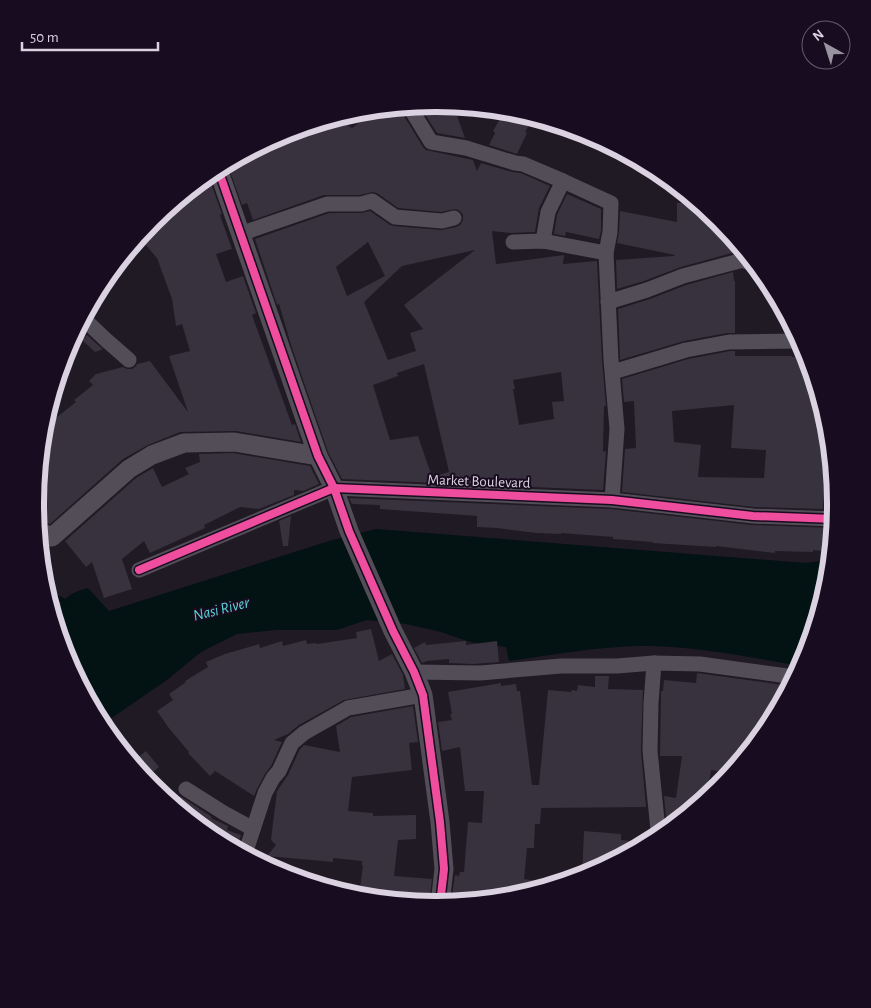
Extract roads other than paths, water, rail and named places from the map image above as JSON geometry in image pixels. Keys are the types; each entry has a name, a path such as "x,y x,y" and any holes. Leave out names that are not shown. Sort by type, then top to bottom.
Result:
{"street":[{"path":"413,113 431,142 466,148 523,164 611,203 610,232 606,253 611,360 617,429 612,500"},
{"path":"221,176 318,456 334,488 349,531 423,695 439,813 444,869 441,896"},
{"path":"543,241 548,212 563,181"},
{"path":"240,234 327,204 362,204 372,202 395,217 442,221 454,218"},
{"path":"513,242 543,241 606,253"},
{"path":"608,302 683,276 741,260"},
{"path":"88,323 130,360"},
{"path":"613,372 686,350 728,342 791,341"},
{"path":"45,534 52,537 129,469 152,455 184,443 234,442 318,456"},
{"name":"Market Boulevard","path":"139,570 334,488 612,500 753,516 826,519"},
{"path":"414,672 480,673 561,666 617,666 654,663 700,664 787,676"},
{"path":"654,663 650,751 657,827"},
{"path":"247,847 265,793 279,771 292,742 348,708 423,695"},
{"path":"186,789 253,830"}],"water":[{"name":"Nasi River","path":"376,529 806,563 823,561 814,605 792,665 720,652 659,646 606,648 509,661 506,647 470,642 441,632 406,624 367,620 337,630 276,630 237,634 201,652 167,680 109,720 84,677 58,609 70,595 88,588 109,611 329,541"}],"waterway":[{"path":"55,597 68,605"}]}
